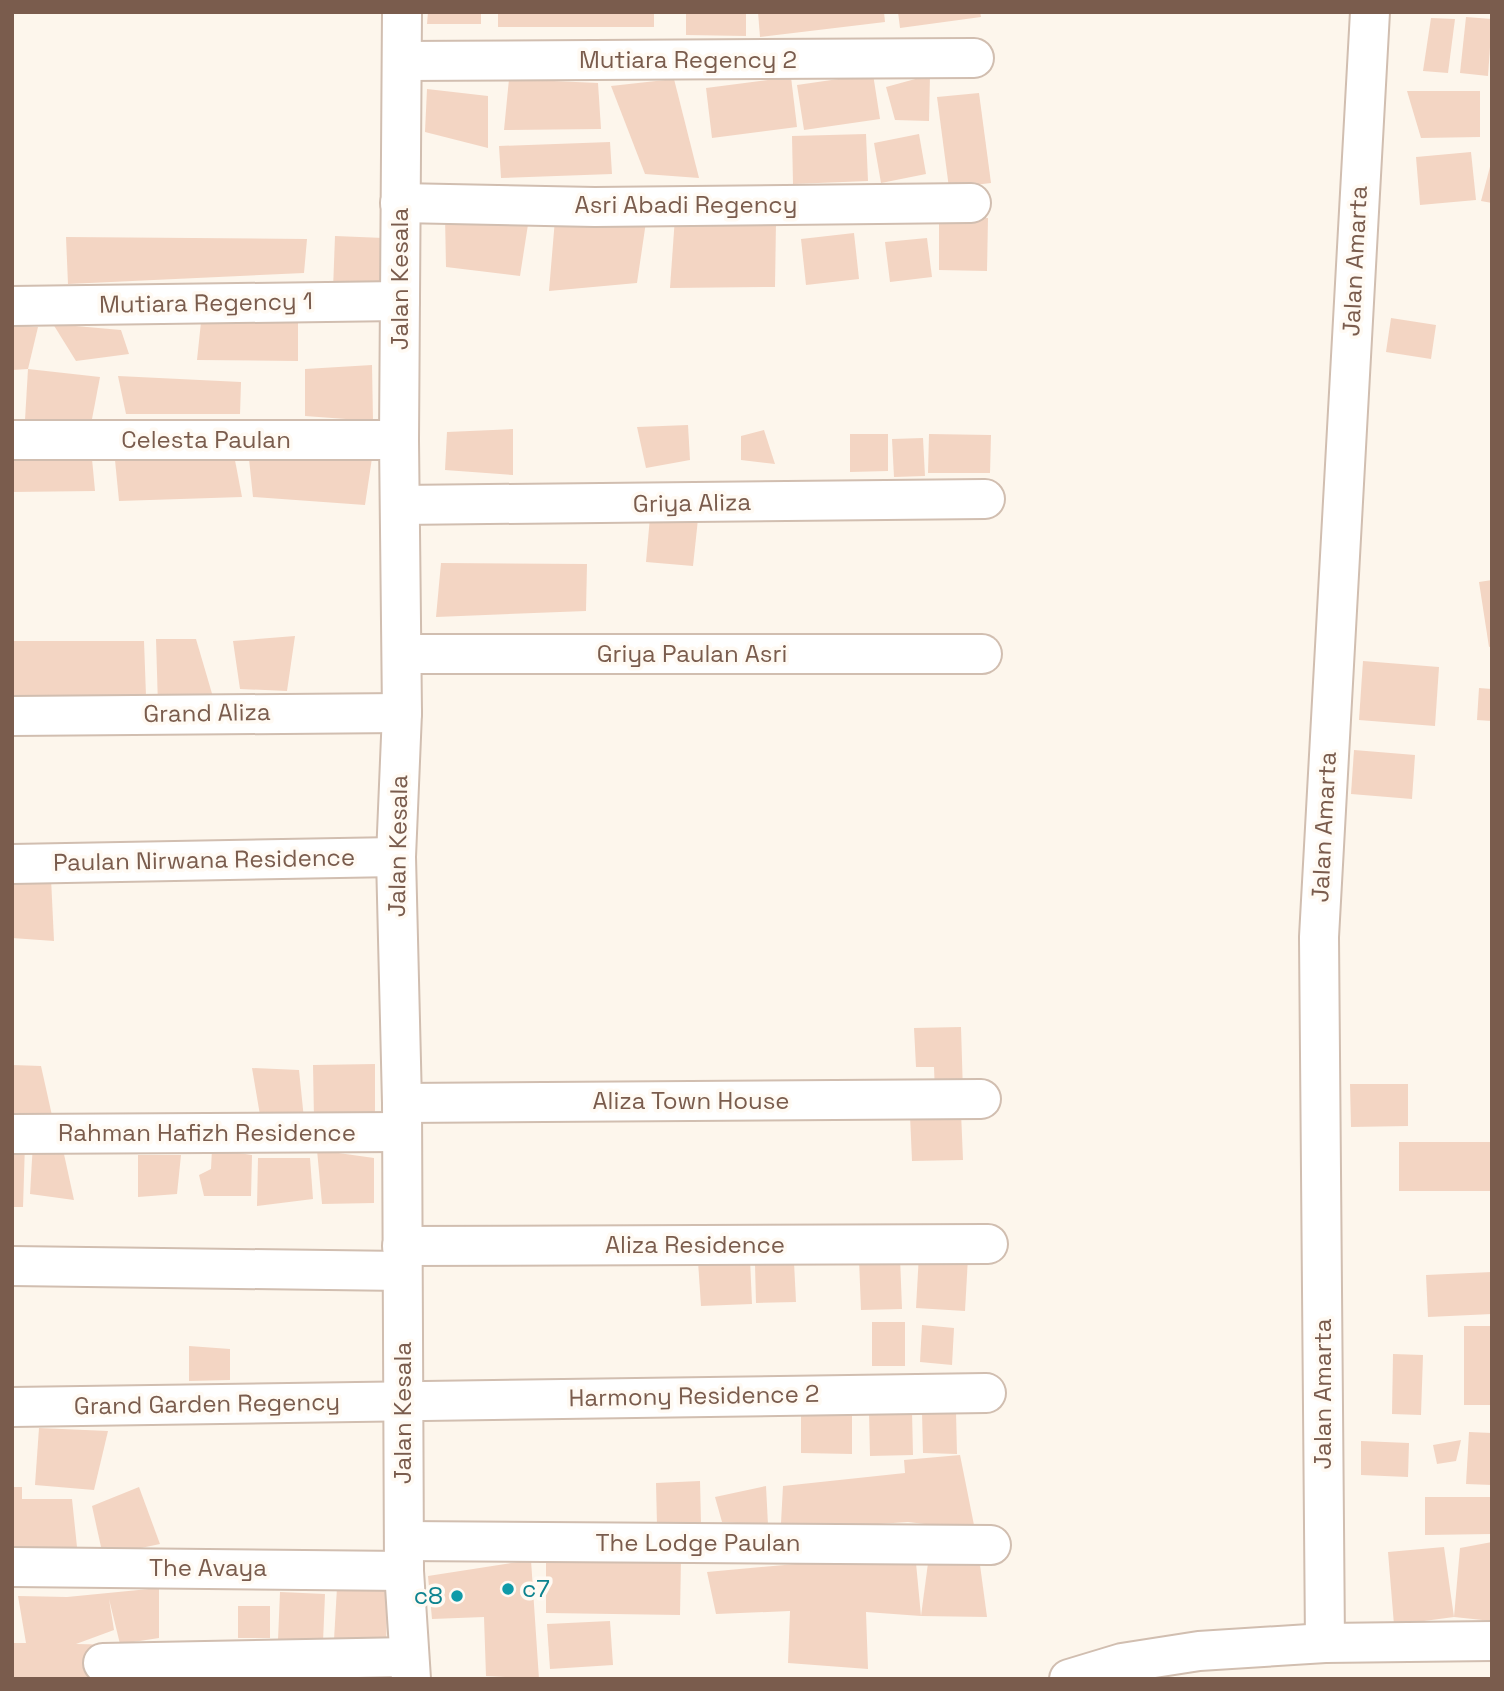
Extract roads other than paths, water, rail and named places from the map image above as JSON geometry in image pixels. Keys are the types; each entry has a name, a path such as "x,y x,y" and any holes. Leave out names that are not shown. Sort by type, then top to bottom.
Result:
{"street":[{"name":"Jalan Kesala","path":"402,12 399,440 402,654 396,857 402,1117 404,1556 410,1668"},
{"name":"Jalan Amarta","path":"1325,1643 1319,937 1370,12"},
{"name":"Mutiara Regency 2","path":"402,61 974,58"},
{"name":"Asri Abadi Regency","path":"400,203 595,207 971,203"},
{"name":"Mutiara Regency 1","path":"12,306 400,301"},
{"name":"Celesta Paulan","path":"12,440 399,440"},
{"name":"Griya Aliza","path":"400,505 985,499"},
{"name":"Griya Paulan Asri","path":"402,654 982,654"},
{"name":"Grand Aliza","path":"12,716 401,713"},
{"name":"Paulan Nirwana Residence","path":"12,864 396,857"},
{"name":"Aliza Town House","path":"402,1117 981,1099"},
{"name":"Rahman Hafizh Residence","path":"12,1133 402,1117"},
{"name":"Aliza Residence","path":"402,1259 988,1244"},
{"path":"12,1266 402,1259"},
{"name":"Harmony Residence 2","path":"402,1401 986,1393"},
{"name":"Grand Garden Regency","path":"12,1407 402,1401"},
{"name":"The Lodge Paulan","path":"404,1556 991,1545"},
{"name":"The Avaya","path":"12,1567 404,1556"},
{"path":"1069,1679 1122,1663 1199,1651 1325,1643 1492,1641"},
{"path":"103,1663 410,1668"}],"place":[{"name":"c7","path":"508,1589"},
{"name":"c8","path":"457,1596"}]}
